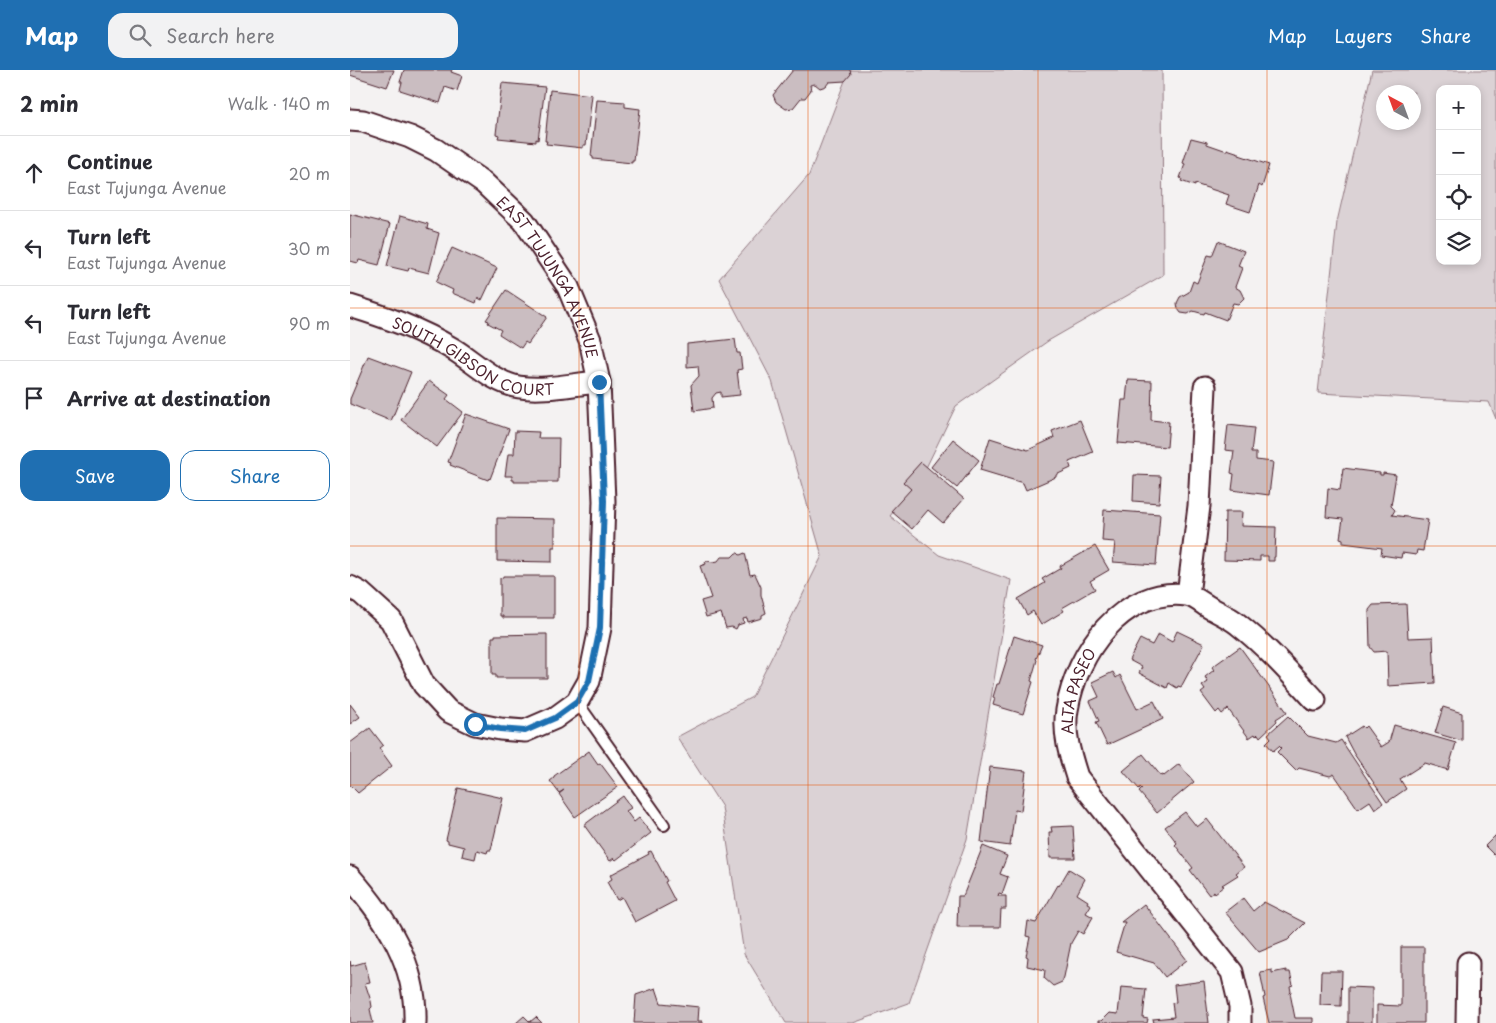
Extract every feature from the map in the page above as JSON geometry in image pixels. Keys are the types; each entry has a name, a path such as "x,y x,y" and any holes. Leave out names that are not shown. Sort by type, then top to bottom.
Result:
{"street":[{"name":"EAST TUJUNGA AVENUE","path":"350,120 364,121 410,137 436,150 484,183 524,221 568,287 590,340 599,382 604,501 600,628 589,681 577,702 555,718 525,731 475,724 448,711 424,685 391,620 361,593 350,587"},
{"name":"SOUTH GIBSON COURT","path":"350,306 406,324 452,348 496,378 517,387 534,388 599,382"},
{"path":"1205,387 1198,506 1188,595 1238,624 1276,657 1315,700"},
{"name":"ALTA PASEO","path":"1188,595 1156,596 1134,606 1113,620 1096,639 1080,666 1066,711 1067,748 1077,777 1232,972 1240,1006 1240,1023"},
{"path":"350,877 391,931 408,966 416,1002 415,1023"},
{"path":"1467,1023 1468,963"}],"lane":[{"path":"577,702 664,825"}],"shaded area":[{"path":"849,70 1162,70 1163,275 1048,341 956,406 923,474 890,516 939,555 1011,580 967,839 909,1003 853,1023 786,1023 744,954 722,807 677,737 752,697 822,556 772,381 719,279 809,175"},
{"path":"1372,70 1496,70 1496,419 1489,402 1318,393 1337,222"}],"building":[{"path":"351,70 394,70 387,87 350,75"},
{"path":"404,70 452,70 451,72 462,76 457,91 445,87 440,103 400,90 402,82 400,82"},
{"path":"793,70 850,70 851,74 845,81 829,82 826,86 820,88 815,84 810,85 811,90 805,98 801,98 793,108 786,109 776,102 773,95"},
{"path":"502,83 545,87 538,140 536,139 536,142 498,138 499,135 496,134"},
{"path":"550,90 592,95 586,145 583,145 583,148 546,144"},
{"path":"597,100 625,102 625,107 640,109 634,161 632,163 593,159 591,156"},
{"path":"1191,138 1207,142 1207,144 1227,151 1227,149 1239,153 1239,155 1269,165 1262,187 1259,185 1250,212 1226,204 1229,195 1181,181 1182,179 1180,178 1185,164 1183,163"},
{"path":"350,214 390,224 379,265 359,260 358,263 350,261"},
{"path":"400,216 428,224 427,229 439,233 429,273 409,268 408,271 387,266"},
{"path":"1218,241 1244,251 1238,266 1242,268 1235,287 1240,290 1244,298 1238,304 1233,303 1226,320 1205,312 1204,314 1193,311 1188,314 1181,313 1177,303 1180,297 1189,292 1193,281 1197,283 1208,255 1212,256"},
{"path":"452,248 497,268 482,300 478,298 476,303 452,293 453,290 436,282"},
{"path":"506,290 547,317 528,344 525,342 521,348 499,334 501,330 486,320"},
{"path":"735,339 737,353 740,353 742,369 737,370 740,395 721,397 721,392 716,393 712,398 713,408 694,411 691,385 699,376 698,366 687,367 687,344"},
{"path":"368,356 411,372 391,421 350,404 350,399"},
{"path":"1128,380 1152,381 1151,420 1169,422 1167,447 1118,443 1122,400 1126,400"},
{"path":"429,381 449,395 446,399 463,412 437,447 401,420"},
{"path":"466,414 509,429 488,480 450,465 451,463 448,462"},
{"path":"1080,420 1093,452 1069,462 1071,468 1056,475 1056,477 1026,490 1023,483 980,470 990,438 1028,450 1054,438 1052,431"},
{"path":"1228,425 1254,428 1251,453 1256,453 1256,460 1273,462 1269,495 1232,490 1234,474 1231,473 1234,451 1225,450"},
{"path":"515,431 539,432 538,438 559,438 558,482 514,482 512,476 505,476 508,454 514,454"},
{"path":"953,439 979,460 957,488 931,467"},
{"path":"921,462 964,499 943,523 928,510 912,529 891,511 911,489 903,482"},
{"path":"1343,468 1380,473 1380,475 1383,475 1383,473 1396,475 1391,506 1395,510 1392,515 1428,520 1423,551 1417,550 1416,555 1402,553 1401,558 1381,555 1382,548 1343,543 1343,539 1340,538 1343,519 1326,517 1328,488 1340,490"},
{"path":"1134,475 1161,476 1159,503 1133,501"},
{"path":"1104,510 1160,514 1156,565 1113,562 1115,542 1102,541"},
{"path":"1225,512 1242,512 1241,526 1276,527 1274,561 1268,561 1268,556 1260,556 1260,561 1224,560"},
{"path":"497,518 555,519 555,547 552,547 552,562 497,561"},
{"path":"1095,546 1109,570 1090,581 1095,589 1062,608 1064,611 1041,625 1033,611 1027,615 1018,599 1045,583 1042,579 1061,568 1060,566"},
{"path":"736,553 740,555 745,553 750,575 755,574 761,587 761,595 766,613 762,615 762,618 748,622 747,618 743,619 744,623 738,625 736,629 732,627 726,628 721,613 706,617 701,601 711,598 700,566 706,564 705,562 707,561 718,561 721,557 732,557"},
{"path":"503,576 554,576 554,618 503,618 503,616 500,616 500,578"},
{"path":"1406,604 1408,638 1433,637 1435,683 1388,686 1387,651 1374,652 1370,647 1369,610 1373,605"},
{"path":"1177,631 1204,644 1181,687 1178,686 1177,688 1169,683 1167,688 1139,673 1142,667 1129,660 1140,639 1152,645 1158,634 1172,642"},
{"path":"547,634 547,678 496,678 496,675 492,675 492,637 495,637 495,635"},
{"path":"1014,636 1042,645 1036,659 1031,681 1033,682 1023,714 993,705 995,698 993,697"},
{"path":"1240,647 1287,712 1276,719 1277,721 1260,737 1258,734 1256,736 1255,734 1249,738 1228,709 1222,714 1219,710 1216,713 1201,693 1205,690 1202,686 1208,682 1205,677 1214,670 1212,667"},
{"path":"1113,672 1116,678 1120,675 1137,709 1154,701 1163,719 1107,745 1096,722 1099,721 1090,701 1099,697 1092,682"},
{"path":"350,704 360,717 350,724"},
{"path":"1443,707 1462,713 1462,741 1435,733"},
{"path":"1288,716 1308,736 1336,743 1341,740 1383,803 1375,809 1370,801 1358,809 1334,774 1330,776 1299,768 1296,771 1277,752 1281,748 1279,746 1273,751 1266,743 1271,738 1268,734"},
{"path":"1394,725 1456,743 1448,770 1425,763 1400,779 1406,789 1387,802 1354,754 1345,737 1362,726 1364,728 1366,726 1381,747 1389,742"},
{"path":"370,728 383,745 379,748 392,766 358,793 350,785 350,743"},
{"path":"589,751 618,787 575,817 559,794 564,790 559,793 550,781 554,776"},
{"path":"1143,754 1161,776 1164,776 1179,764 1194,782 1157,813 1139,792 1142,789 1140,787 1139,789 1123,771"},
{"path":"990,767 1026,771 1021,811 1015,810 1010,846 981,842"},
{"path":"458,788 503,798 491,850 488,850 487,853 477,850 475,859 462,856 464,847 448,843 446,840"},
{"path":"623,796 631,808 626,811 634,822 639,818 651,833 616,860 614,858 610,861 584,825"},
{"path":"1185,812 1197,827 1207,819 1244,867 1236,873 1238,875 1222,885 1224,886 1215,893 1214,891 1209,895 1190,870 1193,868 1175,845 1177,843 1165,827"},
{"path":"1073,826 1075,858 1050,858 1049,832 1052,832 1051,827"},
{"path":"1496,835 1496,857 1485,846"},
{"path":"983,846 1007,856 1000,874 1008,877 1002,894 999,893 998,896 1006,896 1006,909 1001,909 1000,927 957,927 958,896 963,896"},
{"path":"651,851 675,901 635,922 622,897 617,900 607,882 612,879 610,875 649,854 648,852"},
{"path":"1069,869 1085,879 1077,894 1091,905 1086,913 1093,917 1083,934 1078,931 1071,943 1062,982 1053,986 1044,978 1045,970 1027,966 1028,957 1026,956 1030,937 1026,936 1028,921 1036,923"},
{"path":"1243,898 1253,911 1264,902 1305,923 1288,940 1259,952 1225,912"},
{"path":"1144,904 1187,960 1165,977 1154,963 1116,952 1125,922 1121,922"},
{"path":"1401,947 1424,947 1424,1023 1377,1023 1377,1005 1401,1006"},
{"path":"350,961 351,966 365,962 370,982 365,983 371,1001 372,1007 370,1009 373,1023 350,1023"},
{"path":"1272,970 1272,973 1286,970 1286,972 1290,972 1293,985 1290,986 1290,993 1295,1018 1313,1018 1313,1023 1269,1023 1263,998 1265,997 1260,972"},
{"path":"1321,971 1342,971 1341,1006 1320,1005"},
{"path":"1204,981 1209,1023 1154,1023 1153,1019 1174,1017 1172,1003 1176,1002 1174,985"},
{"path":"1121,987 1146,989 1143,1018 1148,1019 1147,1023 1098,1023 1109,1013 1118,1014"},
{"path":"1348,987 1372,988 1372,1023 1348,1023"},
{"path":"656,988 661,1003 699,1007 698,1021 702,1021 702,1023 634,1023 636,995"},
{"path":"524,1016 530,1022 536,1017 542,1023 516,1023"}],"route":[{"path":"475,724 525,731 555,718 577,702 589,681 600,628 604,501 599,382"}]}
